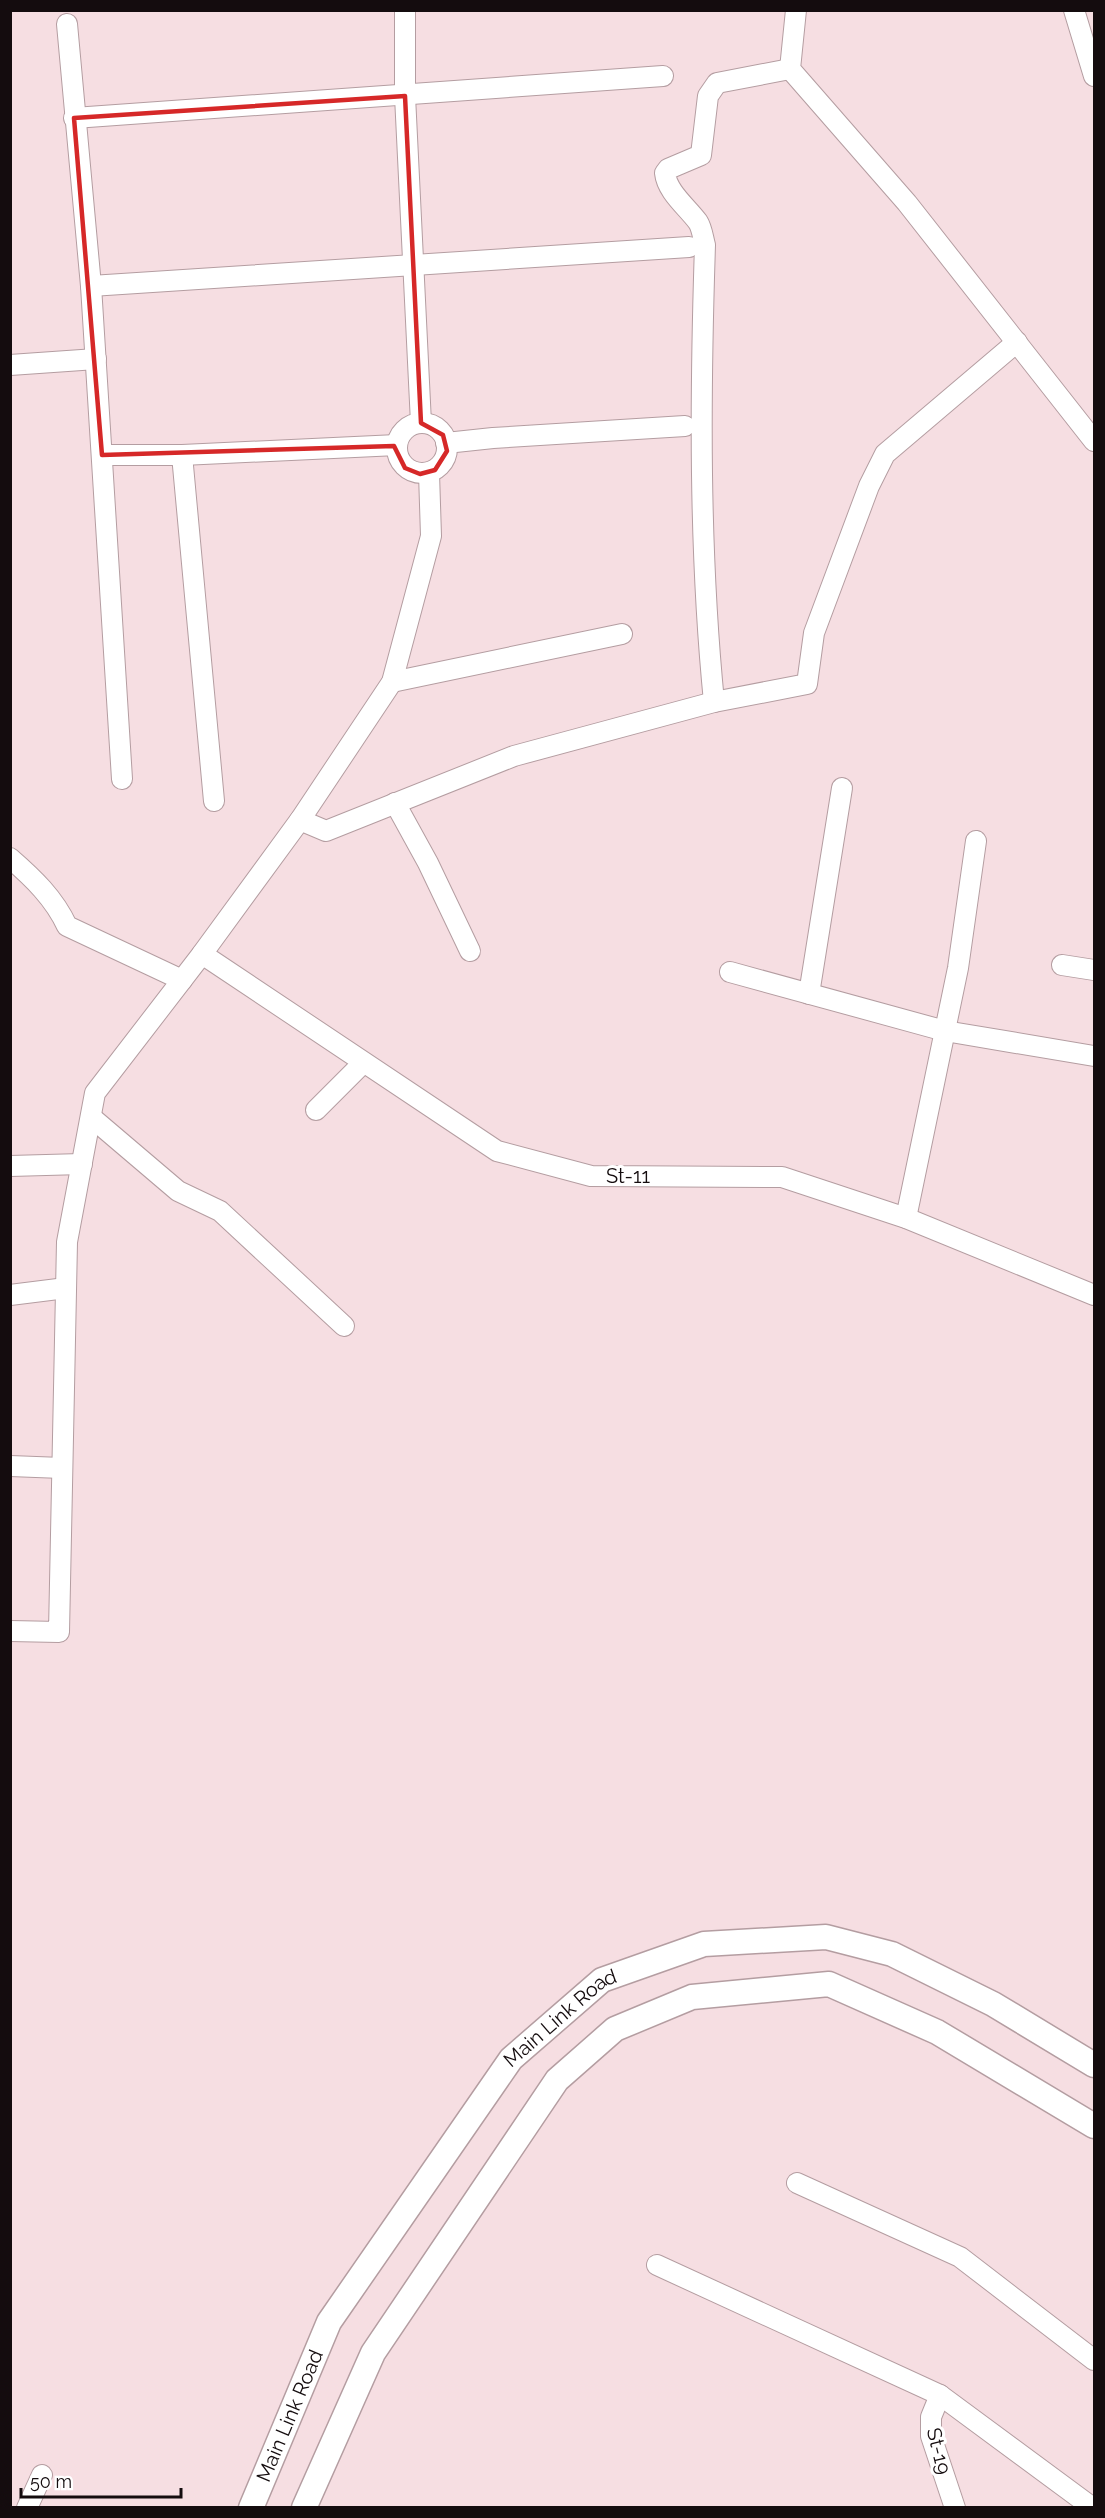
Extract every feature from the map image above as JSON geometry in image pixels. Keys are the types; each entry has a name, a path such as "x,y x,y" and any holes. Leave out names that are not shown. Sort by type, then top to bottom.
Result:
{"street":[{"path":"405,10 405,96 421,423"},
{"path":"796,10 790,69 908,203 1095,441"},
{"path":"1074,10 1095,76"},
{"path":"67,24 91,286 122,779"},
{"path":"714,702 705,598 701,464 705,246 700,224 666,179 665,172 701,155 708,96 717,83 790,69"},
{"path":"74,118 663,76"},
{"path":"91,286 689,248"},
{"path":"300,820 326,831 514,756 714,702 807,684 814,633 869,486 885,454 1017,342"},
{"path":"10,365 96,359"},
{"path":"421,423 437,428 446,444 445,458 435,470 420,474 405,468 397,454 397,445 402,432 421,423"},
{"path":"446,444 493,438 684,426"},
{"path":"102,455 182,455 397,445"},
{"path":"182,455 214,801"},
{"path":"10,1631 59,1632 67,1242 95,1093 202,954 300,820 392,682 431,536 429,472"},
{"path":"392,682 622,634"},
{"path":"809,994 842,788"},
{"path":"395,803 470,951"},
{"path":"906,1218 958,968 976,841"},
{"path":"10,858 36,882 59,909 67,926 182,980"},
{"name":"St-11","path":"202,954 497,1151 591,1176 782,1177 906,1218 1095,1294"},
{"path":"1062,965 1095,970"},
{"path":"730,972 945,1031 1095,1056"},
{"path":"316,1110 363,1063"},
{"path":"91,1117 178,1191 220,1211 344,1326"},
{"path":"10,1167 82,1164"},
{"path":"10,1295 66,1288"},
{"path":"10,1466 62,1468"},
{"name":"Main Link Road","path":"251,2508 329,2322 511,2059 602,1980 704,1944 826,1937 892,1954 993,2004 1095,2065"},
{"name":"Main Link Road","path":"304,2508 373,2353 556,2080 615,2029 692,1997 828,1984 937,2032 1095,2126"},
{"path":"796,2183 960,2257 1095,2360"},
{"path":"657,2265 939,2395 1093,2508"},
{"name":"St-19","path":"939,2395 931,2417 931,2436 956,2508"},
{"path":"27,2508 42,2475"}],"highlighted area":[{"path":"405,96 421,423 443,435 447,451 435,470 420,474 405,468 394,446 102,455 74,118"}]}
